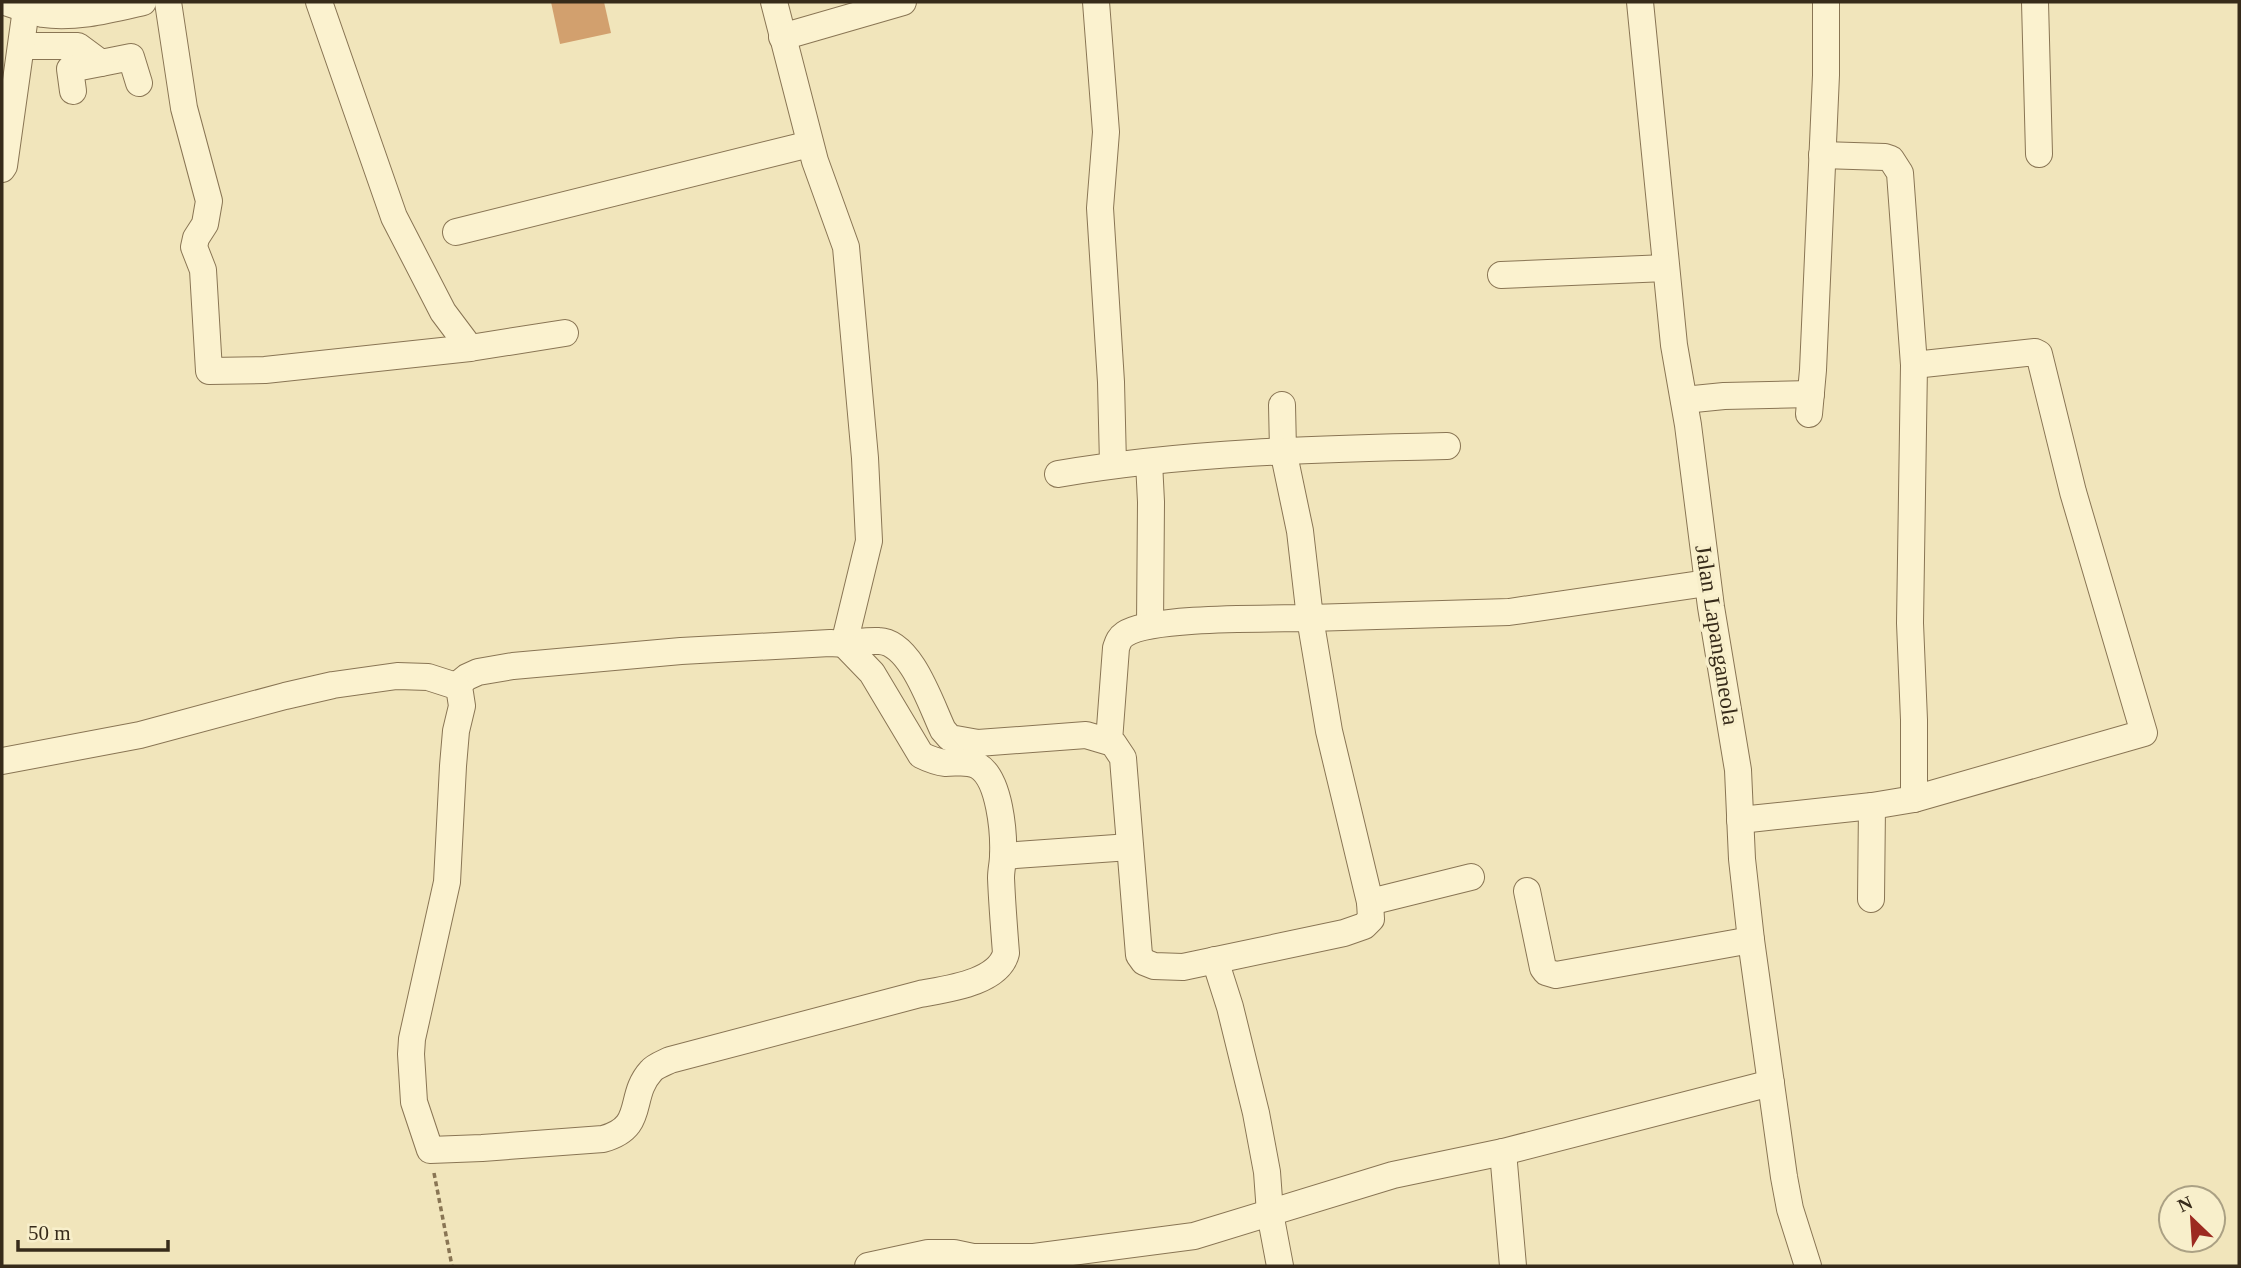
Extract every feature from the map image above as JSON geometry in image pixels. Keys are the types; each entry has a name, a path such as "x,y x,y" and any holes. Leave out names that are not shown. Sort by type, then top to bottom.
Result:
{"street":[{"path":"2,169 9,80 22,46 16,6 44,14 61,14 143,2"},
{"path":"168,2 184,108 209,201 205,224 194,247 202,270 206,303 209,371 265,370 470,348 565,333"},
{"path":"319,2 394,217 443,312 470,348"},
{"path":"774,2 810,144 846,247 865,458 869,541 844,644"},
{"path":"782,37 902,2"},
{"path":"1096,2 1106,132 1100,208 1111,382 1112,464"},
{"name":"Jalan Lapanganeola","path":"1640,2 1674,345 1684,400 1707,583 1738,770 1751,940 1790,1209 1808,1266"},
{"path":"1684,400 1724,396 1810,404 1828,21 1826,2"},
{"path":"2035,2 2039,154"},
{"path":"22,46 78,46 100,63"},
{"path":"72,91 70,69 131,57 139,83"},
{"path":"457,232 810,144"},
{"path":"1822,155 1885,157 1891,159 1900,173 1914,365 1910,623 1914,799"},
{"path":"1501,275 1666,268"},
{"path":"1740,820 1914,799 2144,733 2073,492 2039,354 2035,352 1914,365"},
{"path":"456,686 478,672 513,666 681,651 881,640 897,647 909,660 943,730 950,738 978,743 1086,735 1109,741 1119,750 1123,758 1139,955 1144,962 1154,966 1183,967 1344,933 1364,926 1371,919 1370,902 1329,731 1310,618 1300,531 1283,450 1282,405"},
{"path":"1058,474 1112,464 1283,450 1447,446"},
{"path":"1149,462 1150,625"},
{"path":"1109,741 1119,640 1126,633 1150,625 1228,620 1509,612 1707,583"},
{"path":"2,761 140,735 285,695 333,685 397,676 428,677 456,686 460,693 461,706 454,754 447,882 412,1040 414,1102 419,1124 430,1150 603,1139 618,1135 631,1123 642,1085 652,1070 670,1060 958,986 990,974 1004,962 1006,953 1001,875 1003,856 999,801 987,773 978,765 967,762 947,763 930,760 921,755 872,673 844,644"},
{"path":"1871,899 1872,806"},
{"path":"1003,856 1130,848"},
{"path":"1370,902 1471,877"},
{"path":"1527,891 1543,968 1556,975 1751,940"},
{"path":"1215,960 1230,1007 1256,1113 1280,1266"},
{"path":"868,1266 928,1253 954,1253 974,1262 1194,1236 1393,1175 1503,1152 1771,1083"},
{"path":"1503,1152 1513,1266"}],"path":[{"path":"430,1150 452,1266"}],"building":[{"path":"551,2 604,2 611,33 560,44"}]}
